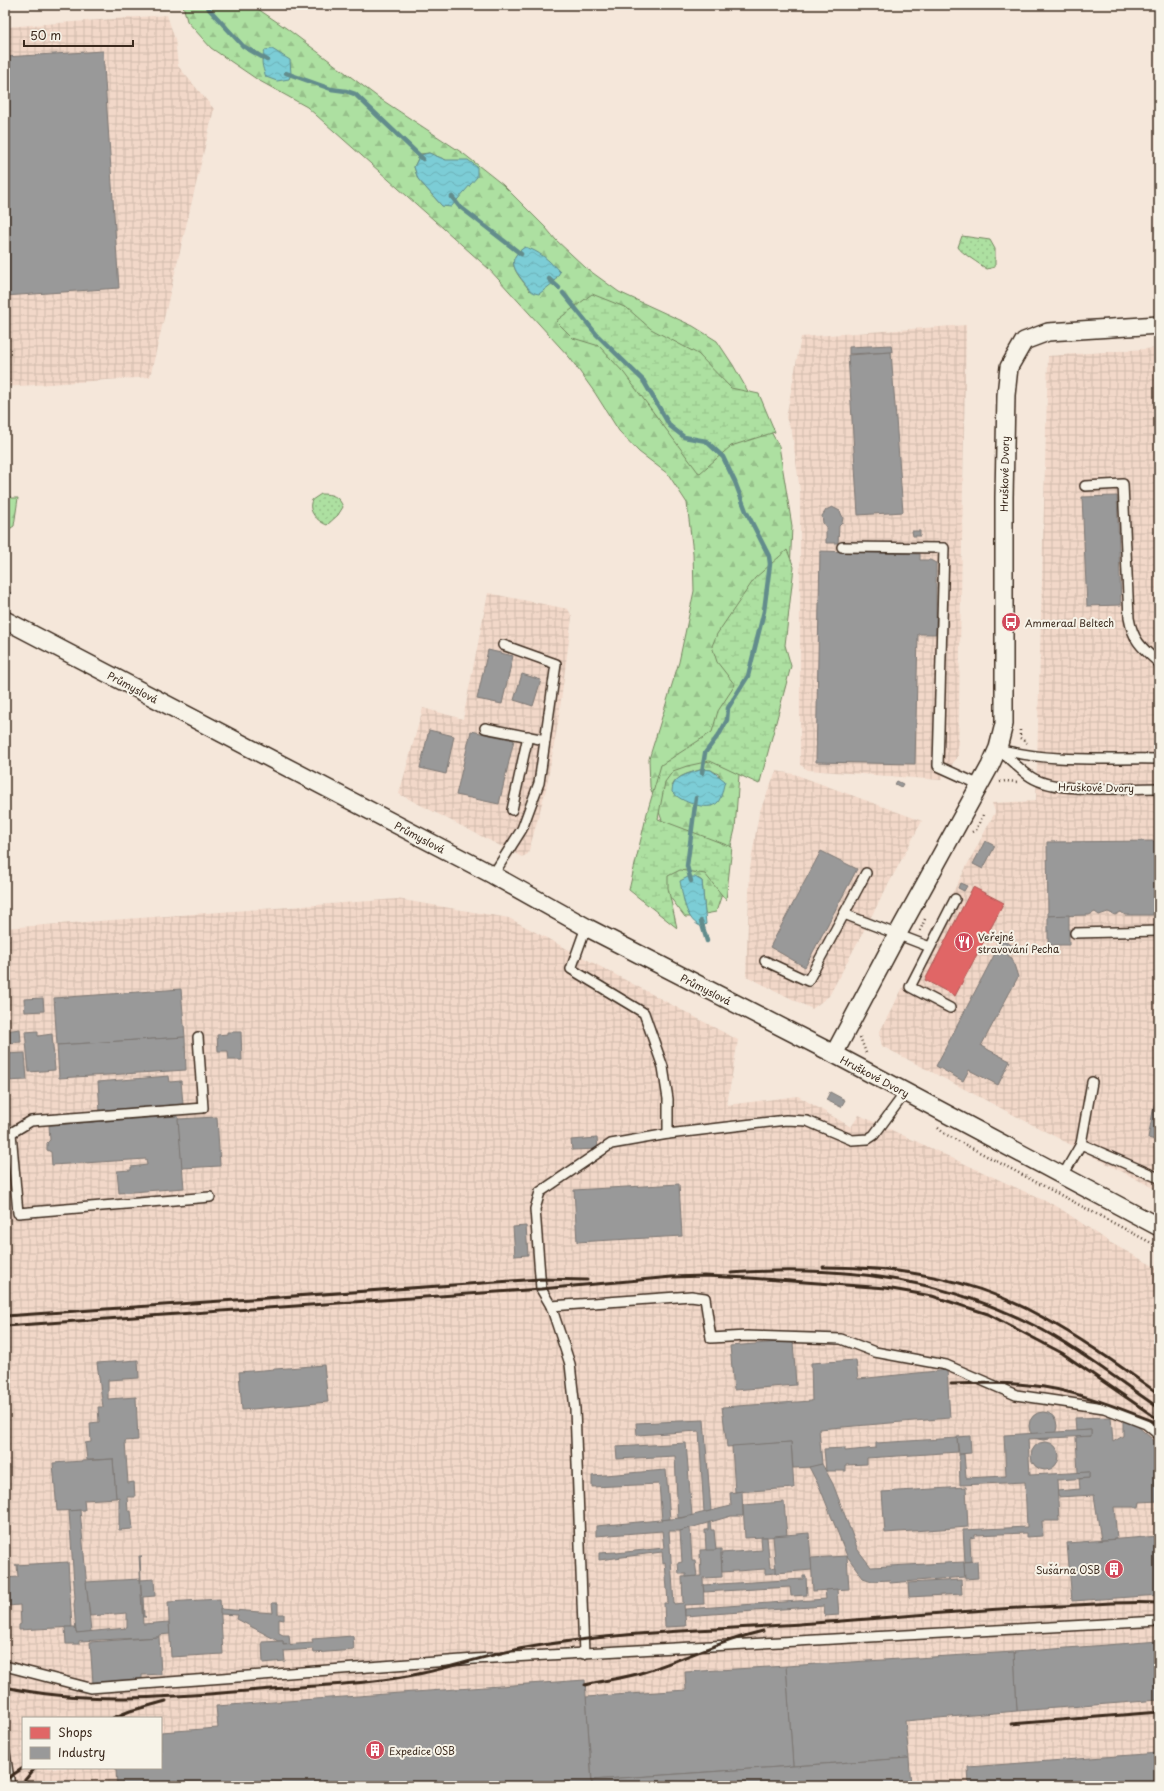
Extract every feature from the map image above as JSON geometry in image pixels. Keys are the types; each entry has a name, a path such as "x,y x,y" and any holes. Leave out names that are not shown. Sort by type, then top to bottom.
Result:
{"street":[{"name":"Hruškové Dvory","path":"1159,325 1048,332 1024,341 1009,367 1006,395 1004,473 1004,724 998,748 980,785 897,935 834,1054 1062,1177 1159,1227"},
{"name":"Průmyslová","path":"5,620 493,875 586,928 834,1054"}],"lane":[{"path":"1085,486 1123,484 1129,618 1132,633 1140,646 1159,662"},
{"path":"842,547 944,548 938,766 980,785"},
{"path":"493,875 522,829 539,783 556,664 503,645"},
{"path":"485,728 546,740"},
{"path":"512,810 528,736"},
{"path":"998,748 1030,756 1159,759"},
{"name":"Hruškové Dvory","path":"998,748 1031,777 1051,786 1159,788"},
{"path":"765,961 808,981 866,873"},
{"path":"950,1008 910,987 955,899"},
{"path":"844,914 930,947"},
{"path":"586,928 571,969 644,1013 663,1067 668,1099 668,1134"},
{"path":"1075,933 1159,931"},
{"path":"198,1037 203,1108 31,1121 8,1133 18,1213 210,1197"},
{"path":"1062,1177 1081,1144 1092,1082"},
{"path":"584,1654 575,1410 570,1364 551,1306 541,1290 535,1209 540,1192 611,1144 668,1134 786,1120 812,1122 852,1140 868,1139 874,1135 905,1093"},
{"path":"1081,1144 1159,1178"},
{"path":"551,1306 691,1296 706,1298 710,1338 747,1336 842,1339 875,1352 946,1365 1016,1395 1104,1408 1146,1424 1159,1435"},
{"path":"5,1666 90,1688 475,1659 1159,1621"},
{"path":"5,1753 10,1786"}],"path":[{"path":"1020,724 1020,738 1033,746 1030,756"},
{"path":"997,786 1002,781 1023,784 1026,773"},
{"path":"967,837 976,830 985,811"},
{"path":"914,941 928,914"},
{"path":"859,1031 861,1043 869,1056"}],"shaded area":[{"path":"167,15 175,39 178,66 214,109 150,377 5,387 5,27"},
{"path":"966,325 958,756 941,780 808,770 800,765 800,491 792,433 786,418 801,337"},
{"path":"1159,348 1159,1191 882,1046 879,1033 995,812 992,803 1036,801 1048,356"},
{"path":"488,593 568,609 572,617 558,723 546,789 528,854 522,857 399,794 423,708 463,719"},
{"path":"776,771 794,774 922,821 829,996 812,1009 746,976 750,868 759,813"},
{"path":"397,899 509,918 738,1040 727,1105 798,1096 851,1127 859,1115 1058,1207 1111,1243 1159,1269 1159,1786 5,1786 5,928"}],"green space":[{"path":"183,5 252,5 286,28 379,98 464,154 503,185 556,240 586,268 619,292 693,326 717,341 733,365 779,446 792,526 788,617 739,775 735,829 726,868 725,885 716,912 705,914 702,881 698,878 685,905 691,917 685,917 667,893 664,826 650,787 649,759 679,662 694,591 693,553 687,503 668,474 639,452 619,431 595,393 570,358 489,269 307,107 258,80 211,48 187,21","holes":["429,153 446,160 442,206 418,179 414,167 420,154","525,247 530,291 515,269 514,263 518,253","703,769 711,770 720,775 672,786 681,776"]},
{"path":"962,236 990,240 995,249 995,267 987,269 963,252 958,247"},
{"path":"592,294 627,308 651,329 698,354 731,388 759,394 775,432 731,446 700,473 698,472 624,373 599,346 573,338 556,321"},
{"path":"5,493 12,498 18,498 14,526 5,532"},
{"path":"321,494 335,496 343,507 338,515 327,525 314,515 311,508 312,500"},
{"path":"787,550 794,567 785,645 791,666 759,784 710,761 673,771 665,782 658,819 732,847 726,900 705,874 680,870 668,876 668,888 677,928 629,890 647,813 661,765 712,732 718,711 735,685 717,662 712,646 717,634 755,578"}],"water":[{"path":"272,49 290,60 291,74 289,79 277,81 266,77 262,57 265,50"},
{"path":"429,153 446,160 468,160 477,167 477,177 451,207 442,206 418,179 414,167 420,155"},
{"path":"525,247 544,256 560,272 553,283 539,294 530,289 519,276 514,267 514,259 516,255"},
{"path":"703,769 711,770 725,781 718,802 713,805 701,806 687,802 672,792 673,786 678,779 687,774"},
{"path":"688,877 695,877 702,881 706,924 703,927 692,920 686,907 680,881"}],"building: Shops":[{"name":"Veřejné stravování Pecha","path":"973,887 1004,903 955,996 925,980"}],"building: Industry":[{"path":"103,51 119,288 5,296 5,57"},
{"path":"891,345 892,352 849,354 849,347"},
{"path":"891,352 903,512 858,515 848,355"},
{"path":"1117,496 1121,605 1087,606 1082,497"},
{"path":"832,507 840,511 843,518 842,523 839,526 838,543 826,543 826,527 823,523 822,516 826,510"},
{"path":"912,531 920,531 920,536 913,536"},
{"path":"820,551 920,554 920,560 930,560 936,563 936,634 918,634 915,764 816,762"},
{"path":"5,590 11,593 9,598 5,596"},
{"path":"488,650 513,656 502,704 477,699"},
{"path":"522,674 541,680 533,706 514,700"},
{"path":"429,730 454,736 446,774 420,768"},
{"path":"471,731 514,740 499,804 456,795"},
{"path":"897,781 903,784 901,787 895,784"},
{"path":"985,841 995,846 983,869 973,864"},
{"path":"1159,841 1159,915 1157,915 1157,909 1153,909 1153,915 1125,915 1121,912 1115,915 1108,912 1099,915 1095,912 1089,915 1048,916 1047,842"},
{"path":"821,851 857,869 805,967 770,947"},
{"path":"960,883 967,886 964,891 958,888"},
{"path":"1069,915 1069,945 1048,945 1048,916"},
{"path":"1002,940 1014,946 1008,956 1012,958 1018,977 981,1046 1010,1061 998,1085 969,1070 963,1081 936,1066"},
{"path":"181,989 185,1037 57,1045 54,998"},
{"path":"43,998 44,1011 25,1012 24,999"},
{"path":"20,1029 21,1042 5,1043 5,1031"},
{"path":"38,1031 38,1036 52,1034 55,1070 29,1072 25,1032"},
{"path":"227,1032 241,1032 242,1060 229,1060 228,1051 218,1051 217,1035 227,1034"},
{"path":"185,1037 186,1070 59,1078 57,1045"},
{"path":"25,1053 27,1080 5,1081 5,1054"},
{"path":"169,1076 170,1082 181,1081 183,1104 100,1111 98,1082"},
{"path":"1159,1079 1159,1141 1148,1138"},
{"path":"830,1092 845,1100 841,1107 826,1100"},
{"path":"178,1116 184,1188 119,1193 117,1171 131,1170 131,1167 147,1165 146,1159 52,1165 51,1152 47,1150 47,1143 50,1140 49,1125"},
{"path":"217,1117 220,1166 182,1168 178,1119"},
{"path":"597,1138 598,1149 572,1150 571,1140"},
{"path":"1159,1151 1159,1167 1156,1167"},
{"path":"679,1184 682,1236 577,1242 574,1190"},
{"path":"526,1226 528,1255 515,1256 513,1227"},
{"path":"793,1341 796,1385 734,1390 730,1346"},
{"path":"138,1360 139,1378 108,1380 108,1399 136,1397 138,1440 125,1441 128,1483 134,1482 135,1497 127,1497 128,1511 131,1511 133,1529 119,1530 119,1497 116,1498 113,1459 87,1460 85,1443 91,1442 90,1423 99,1422 98,1407 103,1407 97,1363"},
{"path":"856,1360 858,1379 947,1370 950,1418 819,1429 822,1464 812,1467 793,1468 791,1442 727,1447 722,1407 812,1401 811,1363"},
{"path":"324,1365 328,1402 242,1410 239,1372"},
{"path":"1043,1412 1053,1416 1057,1426 1053,1436 1043,1440 1033,1436 1029,1426 1033,1416"},
{"path":"1111,1417 1113,1442 1123,1436 1123,1418 1136,1425 1159,1445 1159,1501 1140,1502 1139,1507 1114,1507 1117,1539 1101,1540 1094,1495 1058,1497 1057,1491 1080,1489 1079,1479 1089,1478 1089,1472 1078,1473 1076,1437 1091,1436 1091,1430 1076,1431 1075,1418"},
{"path":"704,1420 711,1511 704,1512 699,1431 637,1435 636,1423"},
{"path":"1091,1430 1091,1436 1028,1439 1030,1475 1089,1472 1089,1478 1057,1480 1059,1521 1042,1521 1043,1536 1026,1537 1026,1533 975,1535 975,1537 970,1538 971,1561 965,1562 963,1530 1027,1527 1025,1482 960,1485 959,1454 964,1454 966,1478 1006,1476 1004,1435"},
{"path":"970,1436 971,1453 959,1454 957,1437"},
{"path":"957,1438 958,1452 867,1458 867,1464 846,1465 846,1471 826,1471 824,1449 845,1448 845,1451 876,1448 876,1443"},
{"path":"791,1442 794,1488 735,1492 732,1446"},
{"path":"1045,1442 1055,1446 1059,1456 1055,1466 1045,1470 1035,1466 1031,1456 1035,1446"},
{"path":"686,1443 692,1516 678,1518 675,1456 617,1459 616,1447"},
{"path":"113,1459 116,1498 84,1500 85,1510 57,1511 53,1463"},
{"path":"822,1464 833,1484 858,1550 871,1567 964,1562 965,1577 890,1583 890,1580 872,1581 863,1578 847,1556 820,1488 809,1467"},
{"path":"666,1470 670,1519 662,1520 659,1484 592,1487 592,1476"},
{"path":"966,1487 968,1527 885,1533 882,1492"},
{"path":"742,1491 743,1516 731,1516 680,1531 669,1531 674,1604 683,1603 682,1577 701,1576 700,1550 721,1549 722,1577 703,1578 704,1604 684,1605 686,1626 665,1627 664,1603 668,1603 665,1562 663,1563 662,1552 599,1560 599,1553 616,1553 664,1548 662,1531 596,1536 596,1526 681,1518 731,1506 730,1493"},
{"path":"784,1502 787,1536 745,1538 743,1505"},
{"path":"80,1510 91,1632 76,1633 69,1511"},
{"path":"710,1522 711,1530 714,1530 716,1550 706,1550 705,1530 708,1530 708,1523"},
{"path":"690,1528 692,1561 695,1561 697,1576 686,1577 686,1574 679,1574 678,1563 682,1562 680,1531"},
{"path":"809,1533 812,1570 776,1573 773,1536"},
{"name":"Sušárna OSB","path":"1159,1536 1159,1595 1072,1601 1067,1543"},
{"path":"761,1537 767,1537 770,1568 776,1567 776,1573 765,1574 765,1569 722,1572 721,1553 762,1550"},
{"path":"139,1556 142,1556 140,1557 141,1580 154,1579 155,1596 143,1597 144,1616 146,1617 143,1617"},
{"path":"847,1556 849,1589 813,1591 811,1558"},
{"path":"977,1561 978,1578 965,1579 964,1562"},
{"path":"68,1562 72,1627 19,1630 19,1625 21,1624 20,1605 7,1606 5,1578 18,1577 17,1565 15,1565"},
{"path":"803,1576 806,1576 807,1595 791,1596 790,1587 704,1592 703,1585 803,1579"},
{"path":"140,1579 143,1624 169,1622 170,1634 159,1635 159,1637 79,1641 79,1644 66,1644 65,1627 75,1627 76,1633 127,1628 127,1613 90,1616 86,1582"},
{"path":"961,1580 962,1594 909,1597 908,1583"},
{"path":"837,1589 839,1615 825,1616 824,1606 685,1616 685,1609 826,1599 825,1590"},
{"path":"220,1599 223,1654 171,1657 168,1602"},
{"path":"272,1603 278,1603 278,1614 284,1614 284,1620 279,1619 279,1633 289,1635 290,1644 283,1645 283,1641 278,1641 237,1619 238,1615 220,1614 220,1609 273,1613"},
{"path":"353,1636 354,1650 314,1653 313,1649 284,1651 285,1661 263,1663 262,1642 283,1641 283,1645 313,1643 312,1639"},
{"path":"159,1637 161,1674 142,1675 142,1679 93,1683 90,1642"},
{"path":"1159,1641 1159,1700 1017,1711 1014,1652"},
{"path":"1014,1652 1017,1711 905,1721 909,1758 793,1766 786,1666"},
{"path":"786,1666 793,1766 592,1780 586,1697 686,1690 685,1672"},
{"name":"Expedice OSB","path":"585,1680 592,1786 117,1786 116,1769 162,1769 162,1732 218,1728 216,1706"},
{"path":"1159,1753 1159,1786 969,1786 968,1767"},
{"path":"909,1758 911,1786 592,1786 592,1780"}],"waterway":[{"path":"207,5 243,46 267,60"},
{"path":"286,73 331,89 355,94 423,159"},
{"path":"452,197 459,206 521,254"},
{"path":"549,279 559,288"},
{"path":"563,293 597,335 643,380 670,426 684,437 706,441 723,457 735,482 746,511 769,556 770,564 764,611 748,676 728,708 727,720 720,733 705,753 702,773"},
{"path":"691,881 687,866 696,798"},
{"path":"701,921 707,941"}],"railway":[{"path":"823,1267 880,1269 936,1277 990,1293 1042,1317 1102,1354 1159,1394"},
{"path":"731,1273 770,1271 847,1273 924,1285 961,1296 998,1309 1049,1333 1081,1353 1159,1408"},
{"path":"5,1326 541,1289 672,1277 704,1276 749,1278 886,1288 932,1296 988,1314 1062,1353 1159,1420"},
{"path":"5,1316 540,1279 587,1280"},
{"path":"951,1384 1018,1384 1061,1390 1093,1399 1155,1422"},
{"path":"5,1687 38,1693 71,1696 138,1698 348,1684 404,1677 525,1648 600,1637 1002,1609 1134,1602 1159,1603"},
{"path":"585,1685 639,1673 662,1666 719,1644 763,1631"},
{"path":"115,1717 130,1711 166,1701"},
{"path":"1011,1724 1159,1712"},
{"path":"5,1780 22,1769"},
{"path":"20,1786 34,1769"}],"place":[{"name":"Ammeraal Beltech","path":"1011,622"},
{"name":"Veřejné stravování Pecha","path":"964,942"},
{"name":"Sušárna OSB","path":"1114,1569"},
{"name":"Expedice OSB","path":"375,1750"}]}
